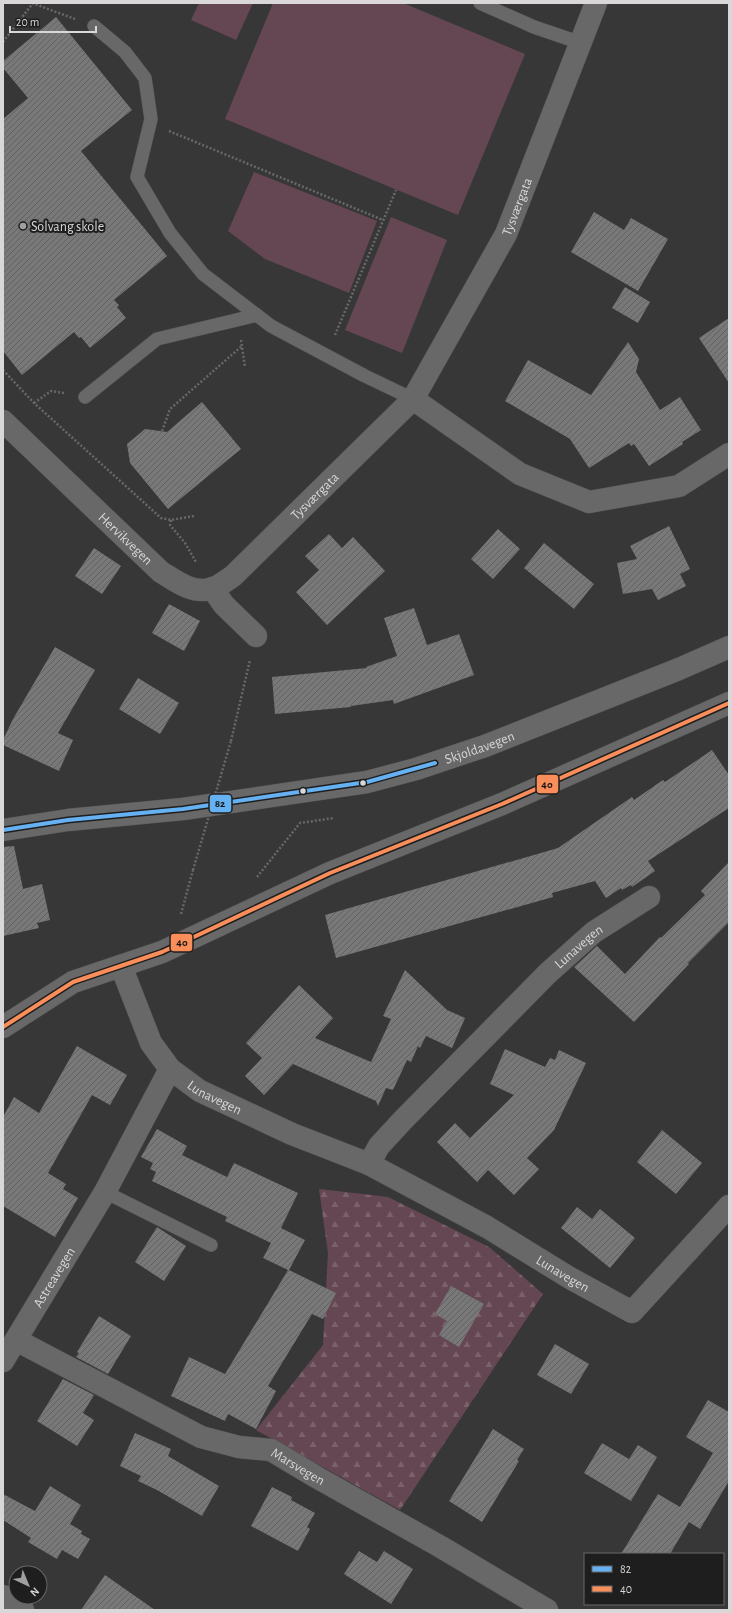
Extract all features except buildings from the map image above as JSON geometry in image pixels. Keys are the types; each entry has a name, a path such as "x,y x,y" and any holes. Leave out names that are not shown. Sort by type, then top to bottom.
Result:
{"street":[{"name":"Tysværgata","path":"212,588 233,576 413,399 506,234 596,3"},
{"path":"413,399 520,474 589,502 679,486 729,454"},
{"name":"Hervikvegen","path":"3,421 161,572 186,586 197,590 212,588"},
{"path":"212,588 224,605 256,636"},
{"name":"Skjoldavegen","path":"3,830 68,820 191,808 367,782 416,769 485,746 672,672 729,647"},
{"path":"3,1027 73,982 162,952 330,873 502,804 729,703"},
{"name":"Lunavegen","path":"369,1164 379,1146 403,1120 548,973 594,932 649,897"},
{"name":"Lunavegen","path":"121,966 151,1043 170,1069 200,1091 292,1134 369,1164 487,1227 570,1278 632,1312 729,1206"},
{"name":"Astreavegen","path":"3,1361 104,1192 170,1069"},
{"name":"Marsvegen","path":"16,1340 201,1437 239,1447 271,1450 441,1547 547,1610"},
{"path":"3,1596 23,1610"}],"lane":[{"path":"480,3 534,27 581,44"},
{"path":"94,26 125,52 145,78 150,119 137,177 170,233 203,274 271,326 326,356 413,399"},
{"path":"85,397 157,339 257,315"},
{"path":"104,1192 211,1245"}],"path":[{"path":"3,42 33,3 94,26"},
{"path":"149,123 383,220"},
{"path":"326,356 396,190"},
{"path":"239,320 245,367"},
{"path":"162,431 170,409 242,346"},
{"path":"3,370 34,403 161,518 171,520 194,516"},
{"path":"34,403 51,391 85,397"},
{"path":"171,520 170,526 185,543 212,588"},
{"path":"180,916 231,740 256,636"},
{"path":"256,878 300,823 334,818"}],"green space":[{"path":"199,3 253,3 236,40 191,20"},
{"path":"273,3 403,3 525,54 458,215 225,119"},
{"path":"254,172 377,221 349,293 265,259 228,231"},
{"path":"391,217 447,240 402,353 345,330"},
{"path":"319,1189 388,1197 489,1247 543,1294 400,1510 256,1430 323,1345 328,1253"}],"transit line":[{"name":"40","path":"3,1027 73,982 162,952 330,873 502,804 729,703"},
{"name":"82","path":"3,830 68,820 183,809 367,782 435,763"}],"place":[{"name":"Solvang skole","path":"23,226"}]}
